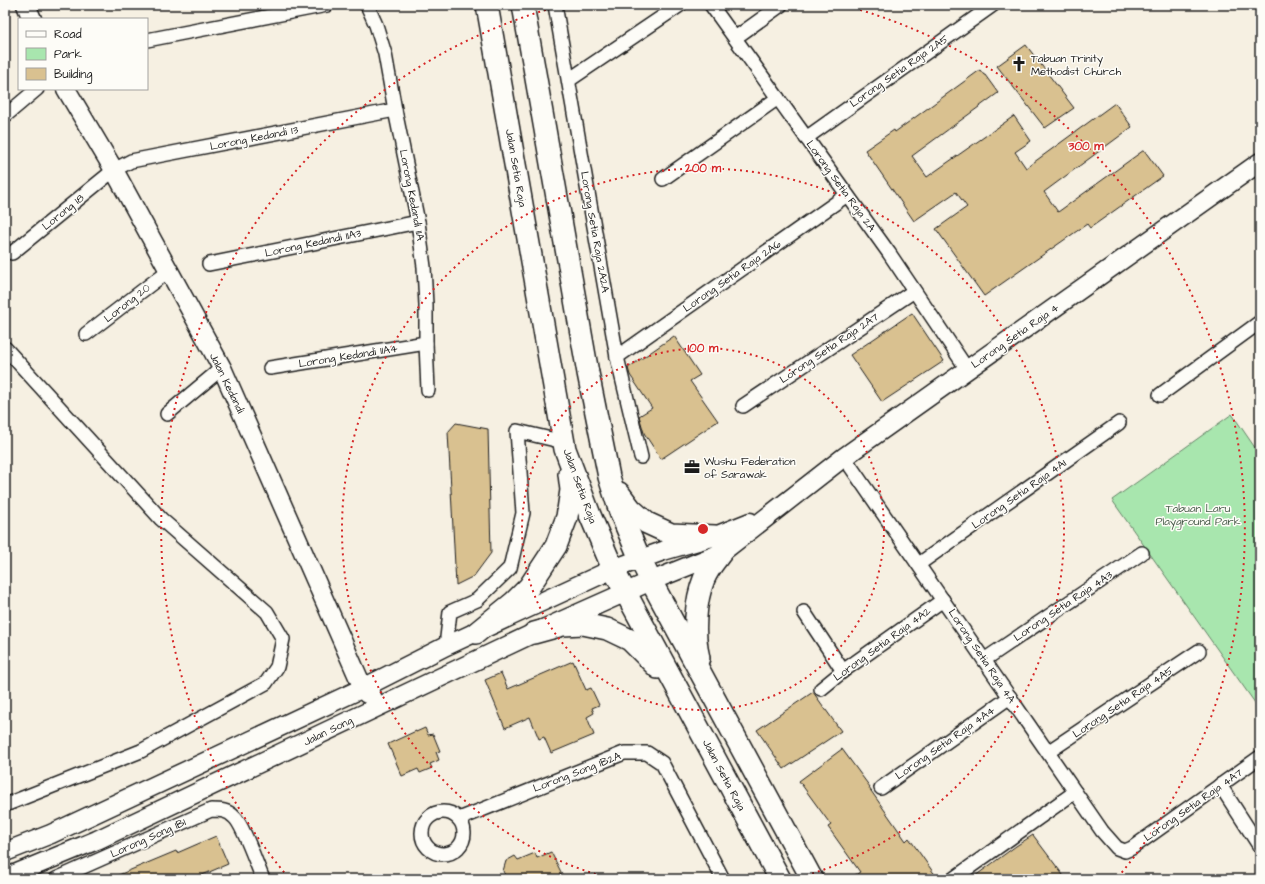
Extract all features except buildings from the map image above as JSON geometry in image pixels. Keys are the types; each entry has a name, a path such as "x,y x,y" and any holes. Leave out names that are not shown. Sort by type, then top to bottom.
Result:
{"main road":[{"path":"26,5 32,18"},
{"path":"523,5 588,373 609,477 620,512 651,581 812,879"},
{"name":"Jalan Setia Raja","path":"489,7 565,445 590,516 613,569 780,879"},
{"name":"Jalan Kedandi","path":"67,90 114,170 222,368 363,688"},
{"name":"Lorong Setia Raja 4","path":"651,581 700,562 718,544 772,512 844,456 1260,162"},
{"path":"476,633 514,602 529,587 556,546 567,517 571,490 565,445"},
{"path":"609,477 632,510 647,523 670,534 718,544 704,579 696,617 695,635 704,678"},
{"name":"Lorong Setia Raja 4","path":"640,559 718,544"},
{"path":"5,852 51,834 363,688 446,646 613,569 640,559"},
{"name":"Jalan Song","path":"5,878 104,837 534,632 651,581"},
{"path":"534,632 563,625 583,624 607,629 630,640 653,662 679,691"},
{"path":"363,688 367,694 373,696 419,678 464,666"}],"street":[{"path":"148,40 327,5"},
{"name":"Lorong Kedandi 11A","path":"366,5 376,25 385,54 418,222 424,267 428,390"},
{"name":"Lorong Setia Raja 2A2A","path":"555,5 617,358 641,457"},
{"path":"569,80 680,5"},
{"name":"Lorong Setia Raja 2A","path":"711,5 847,195 967,369"},
{"path":"735,38 781,5"},
{"name":"Lorong Setia Raja 2A5","path":"806,138 993,5"},
{"path":"5,116 36,90"},
{"path":"663,179 778,98"},
{"name":"Lorong Kedandi 13","path":"114,170 131,161 395,110"},
{"name":"Lorong 18","path":"12,254 114,170"},
{"name":"Lorong Setia Raja 2A6","path":"617,358 847,195"},
{"name":"Lorong Kedandi 11A3","path":"209,264 418,222"},
{"name":"Lorong 20","path":"86,334 168,270"},
{"name":"Lorong Setia Raja 2A7","path":"743,406 914,291"},
{"path":"1160,395 1260,322"},
{"name":"Lorong Kedandi 11A4","path":"270,368 426,343"},
{"path":"5,348 161,519 267,612 284,639 277,667 266,683 141,751 5,805"},
{"path":"167,414 222,368"},
{"name":"Lorong Setia Raja 4A1","path":"919,564 1118,423"},
{"path":"446,646 450,612 477,600 510,568 523,513 517,431 565,445"},
{"name":"Lorong Setia Raja 4A","path":"844,456 1102,831 1117,848 1125,851"},
{"name":"Lorong Setia Raja 4A3","path":"984,660 1142,553"},
{"name":"Lorong Setia Raja 4A2","path":"821,689 844,670 943,600"},
{"path":"804,612 844,670"},
{"name":"Lorong Setia Raja 4A5","path":"1048,752 1199,651"},
{"name":"Lorong Setia Raja 4A4","path":"880,788 1010,697"},
{"name":"Lorong Song 1B2A","path":"459,819 624,753 647,753 662,763 723,879"},
{"name":"Lorong Setia Raja 4A7","path":"1125,851 1132,848 1260,758"},
{"path":"1220,786 1260,847"},
{"path":"953,879 1075,792"},
{"name":"Lorong Song 1B1","path":"56,879 211,810 228,812 239,822 263,879"}],"green space":[{"name":"Tabuan Laru Playground Park","path":"1232,414 1260,455 1260,710 1112,500"}],"place":[{"name":"Tabuan Trinity Methodist Church","path":"1019,64"},
{"name":"Wushu Federation of Sarawak","path":"692,467"}]}
